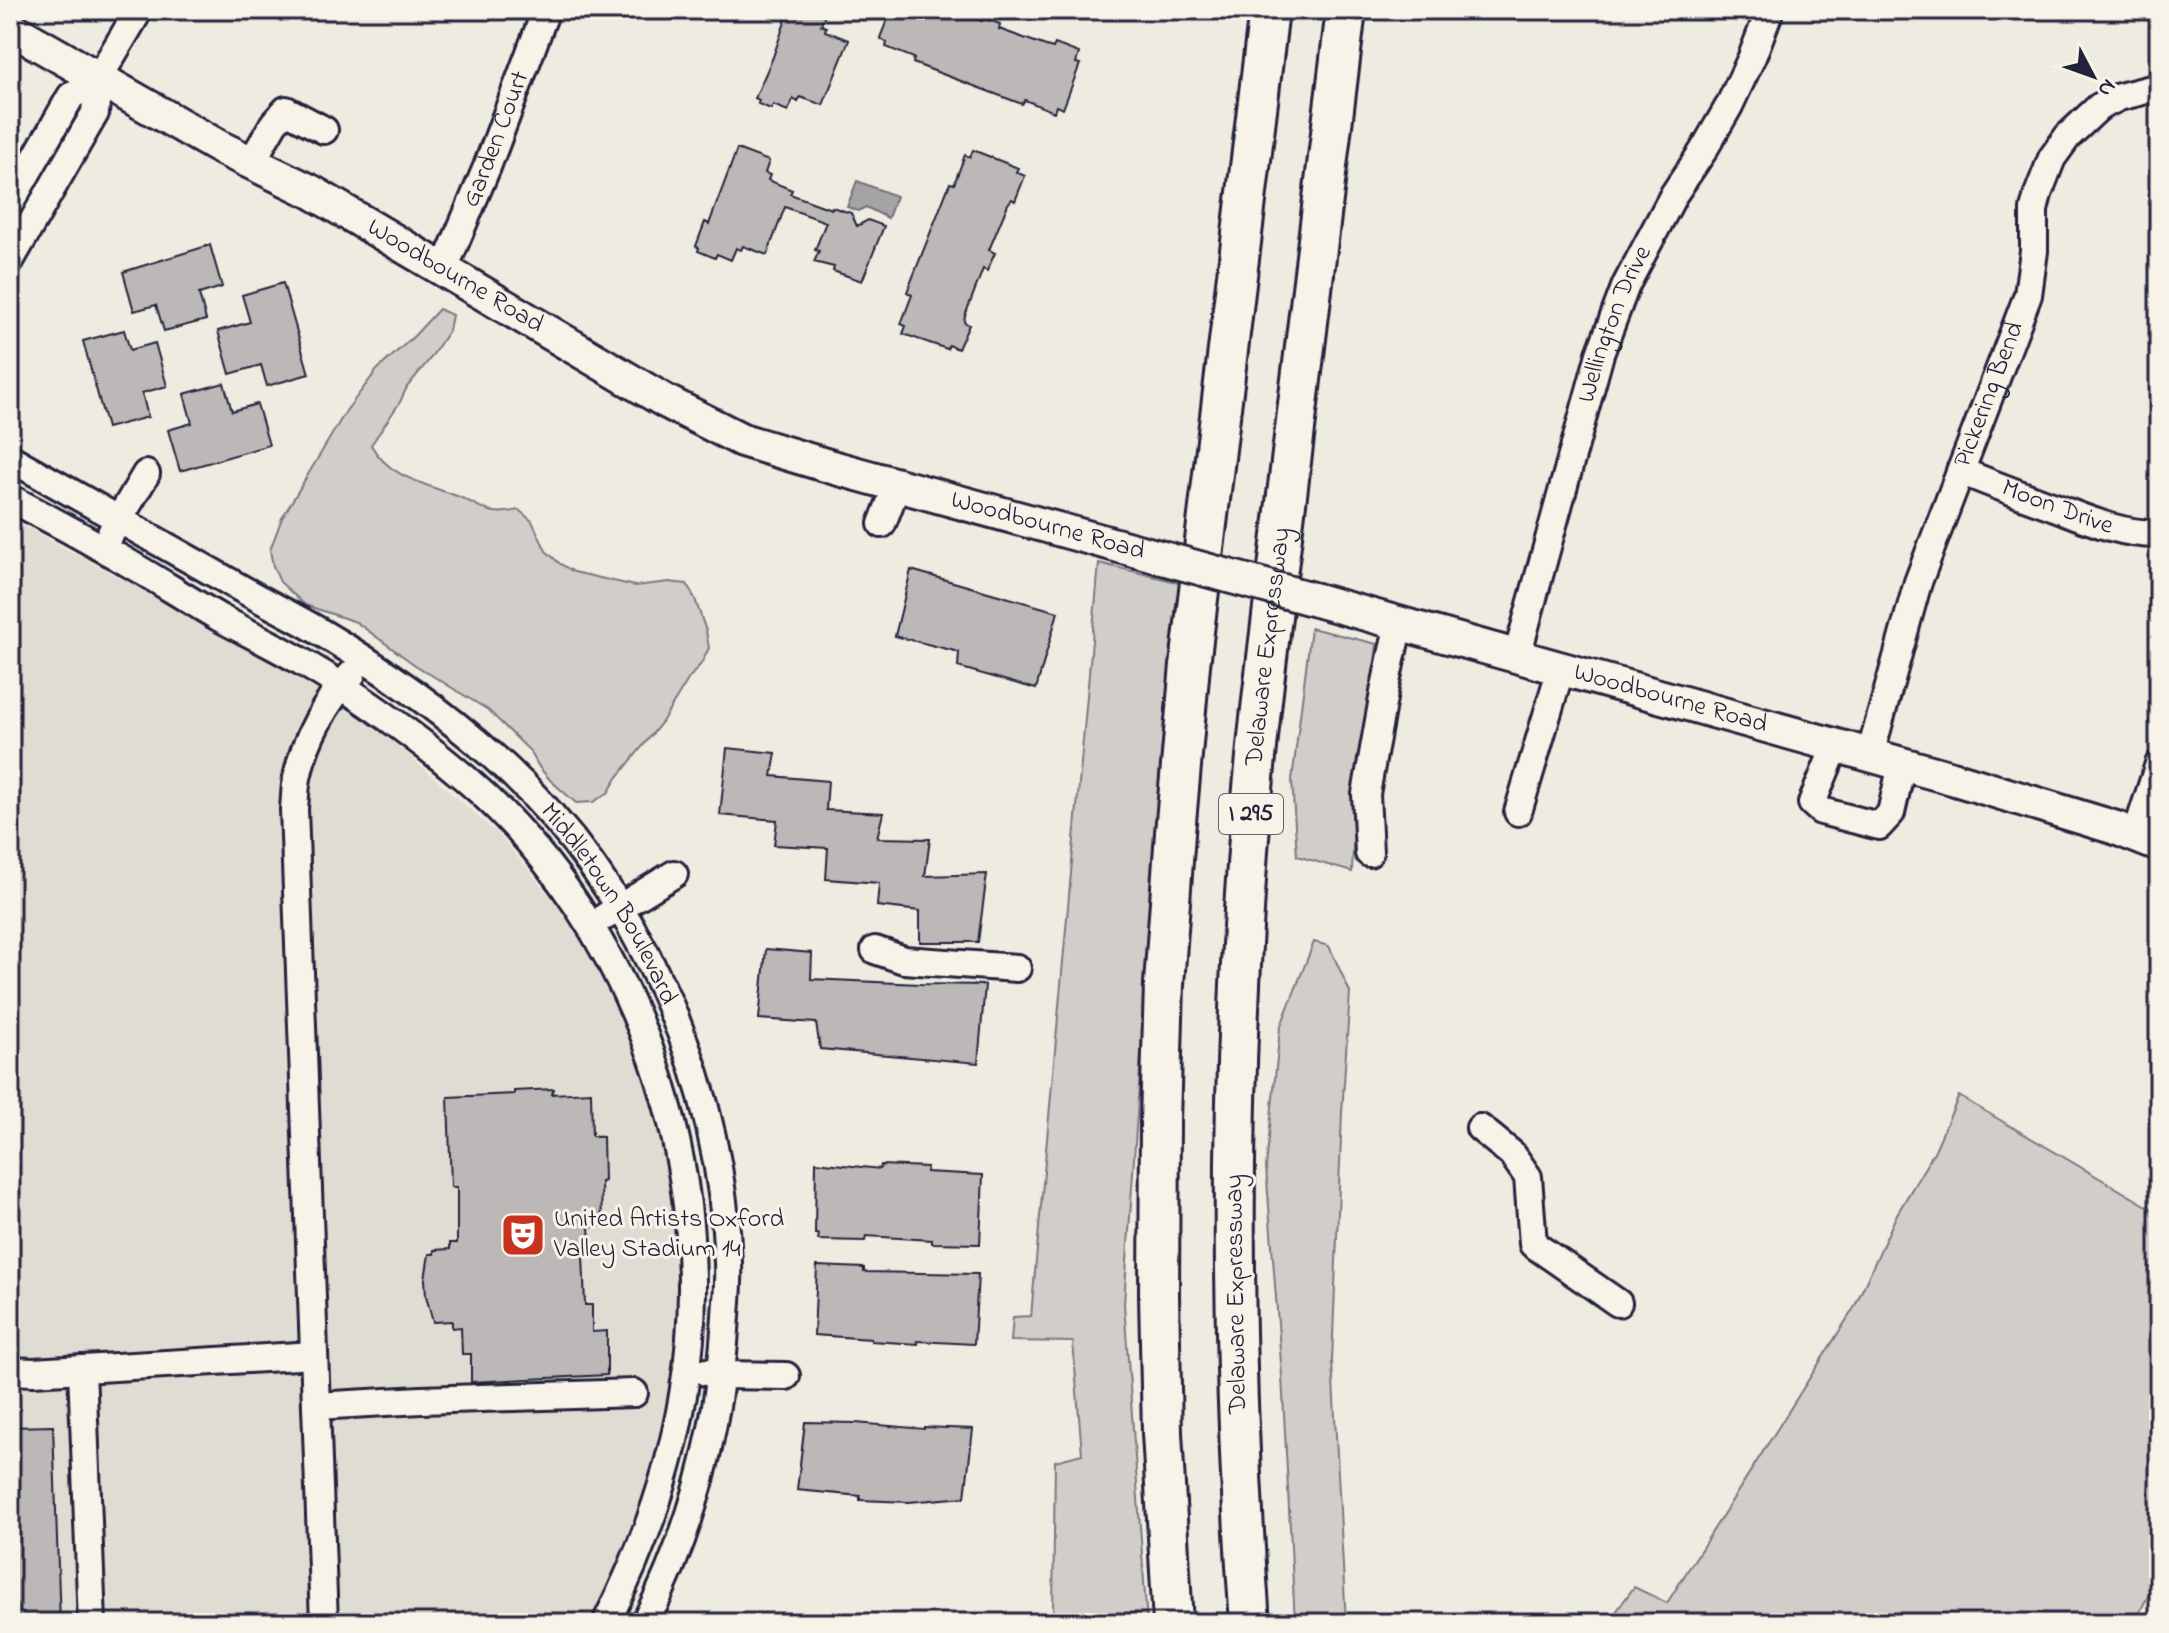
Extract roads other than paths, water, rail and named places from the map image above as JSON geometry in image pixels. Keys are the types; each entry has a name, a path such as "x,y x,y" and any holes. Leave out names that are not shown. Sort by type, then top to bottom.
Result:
{"highway":[{"path":"1173,1623 1162,1433 1160,1326 1164,984 1190,665 1269,10"},
{"name":"Delaware Expressway","path":"1250,1623 1237,1393 1234,1255 1235,1117 1248,850 1258,736 1346,10"},
{"path":"1245,1551 1258,1623"}],"main road":[{"name":"Woodbourne Road","path":"10,28 219,147 312,192 665,401 755,444 1978,785 2147,840"}],"street":[{"path":"10,261 95,113 98,79 139,10"},
{"name":"Garden Court","path":"444,269 487,167 546,10"},
{"name":"Wellington Drive","path":"1517,656 1600,354 1626,285 1674,194 1729,106 1752,57 1765,12"},
{"path":"10,203 71,96 98,79"},
{"name":"Pickering Bend","path":"1870,755 1918,582 2028,295 2033,263 2034,210 2045,172 2068,136 2099,107 2119,97 2159,87"},
{"path":"251,163 274,123 286,110 324,130"},
{"name":"Middletown Boulevard","path":"10,458 320,632 421,698 494,757 532,794 559,823 620,908 659,980 690,1054 717,1167 729,1267 721,1375 701,1480 685,1528 645,1623"},
{"name":"Moon Drive","path":"1960,471 2088,520 2120,530 2159,534"},
{"path":"101,547 146,474"},
{"path":"882,524 897,485"},
{"name":"Middletown Boulevard","path":"10,498 101,547 340,686 406,731 466,779 501,812 565,888 591,925 645,1033 658,1070 686,1191 691,1242 690,1345 681,1408 653,1515 606,1623"},
{"path":"1369,853 1366,794 1399,623"},
{"path":"324,1623 294,809 297,778 305,750 340,686 366,660"},
{"path":"1518,812 1561,668"},
{"path":"1836,745 1812,803 1821,811 1879,826 1891,813 1902,764"},
{"path":"2147,840 2159,764"},
{"path":"591,925 674,874"},
{"path":"875,950 904,960 1017,968"},
{"path":"1480,1128 1512,1154 1528,1177 1533,1244 1618,1303"},
{"path":"10,1371 314,1355"},
{"path":"82,1369 92,1623"},
{"path":"687,1370 721,1375 786,1376"},
{"path":"316,1406 634,1393"}],"place":[{"name":"United Artists Oxford Valley Stadium 14","path":"523,1235"}]}
